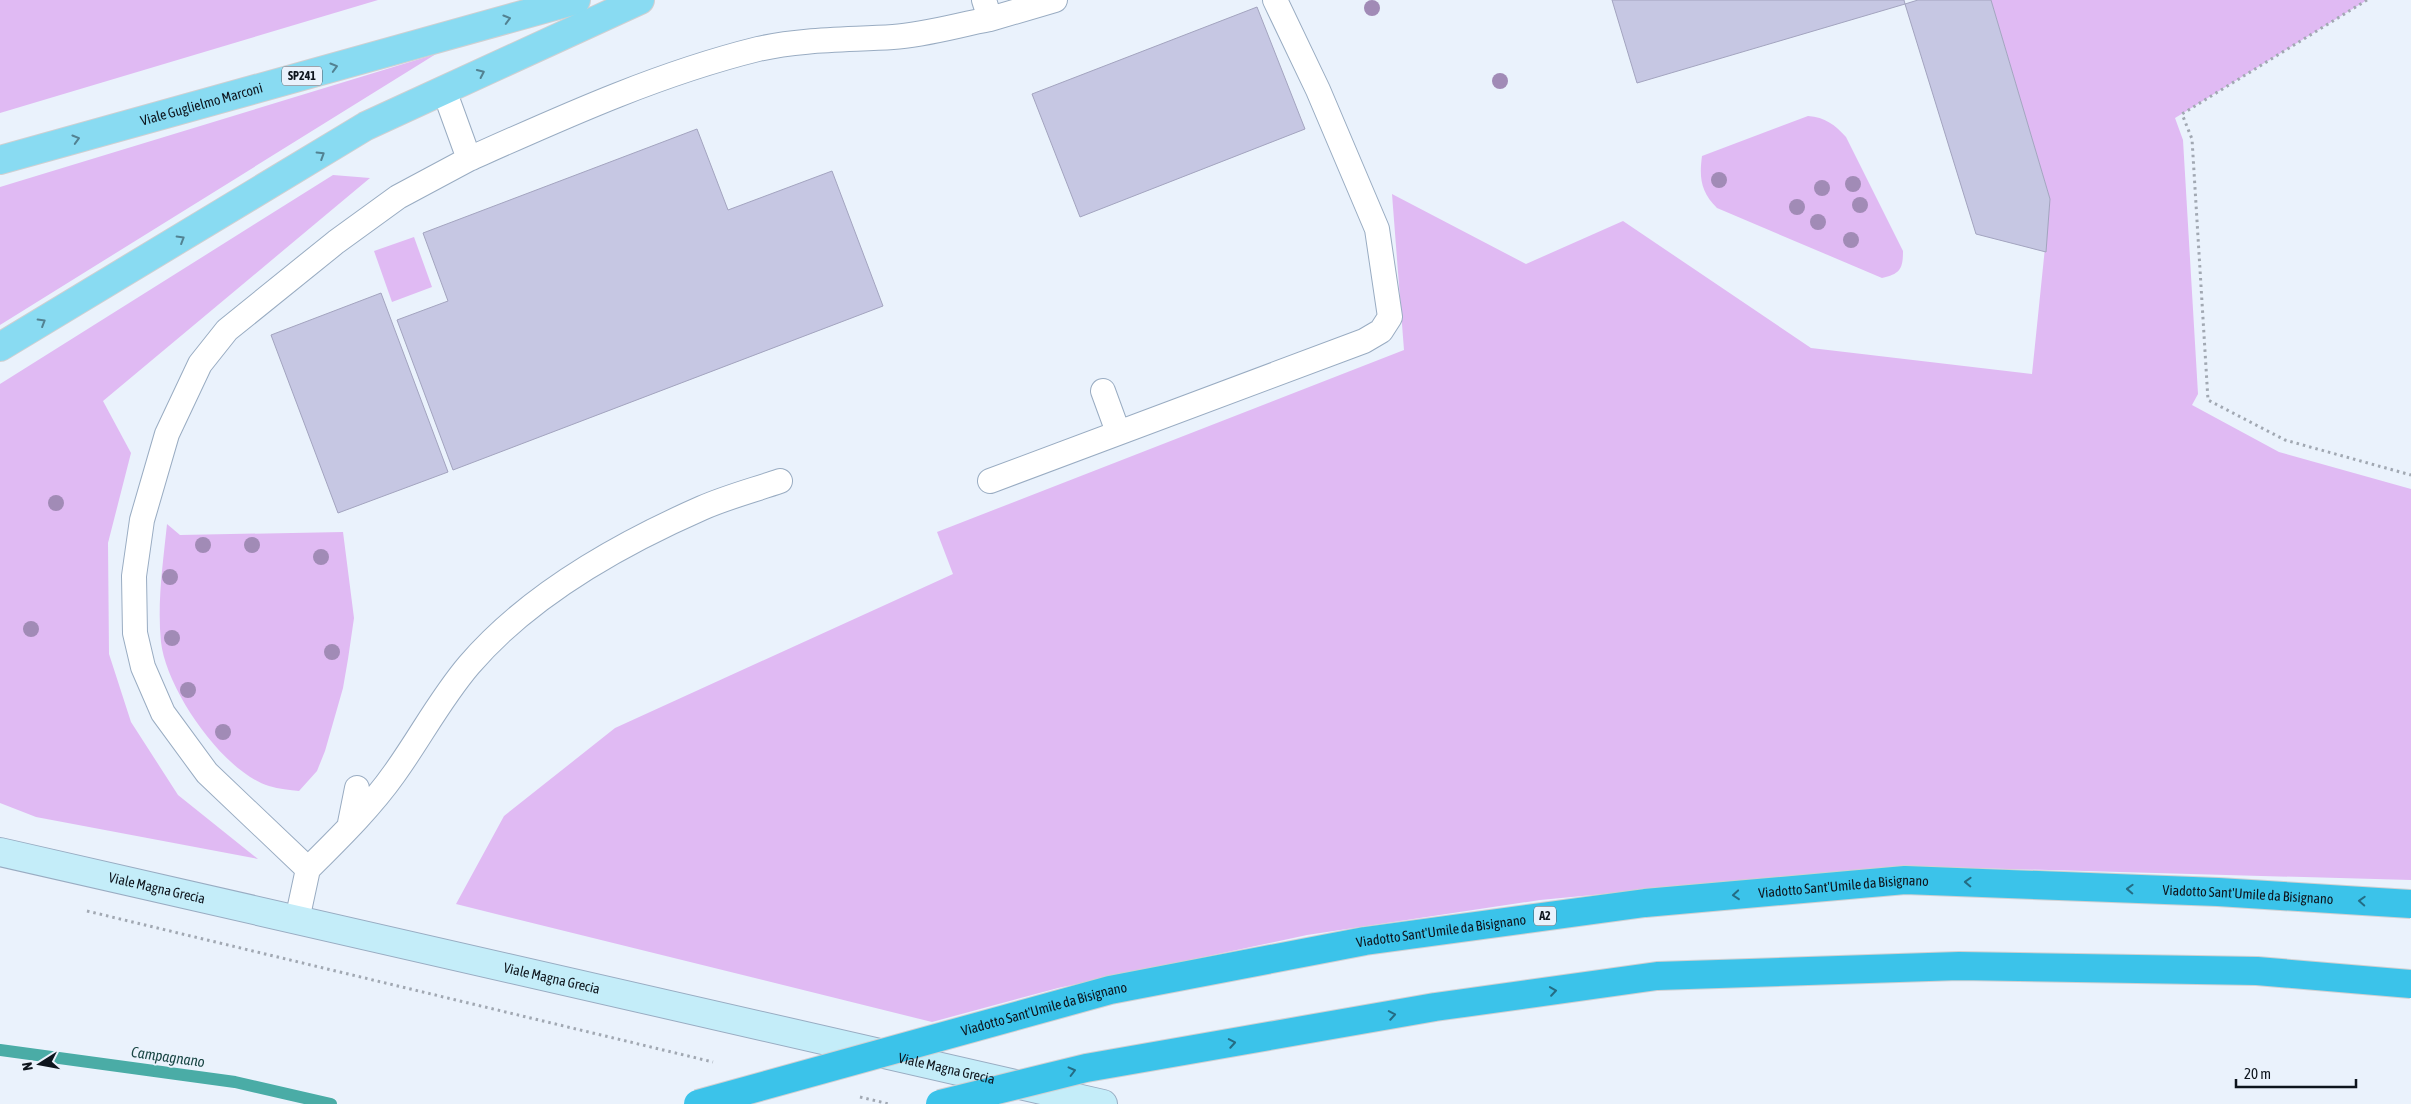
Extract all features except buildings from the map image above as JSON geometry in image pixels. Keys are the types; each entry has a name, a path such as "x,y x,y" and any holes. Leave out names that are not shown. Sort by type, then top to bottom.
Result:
{"highway":[{"name":"Viadotto Sant'Umile da Bisignano","path":"698,1104 1110,990 1365,941 1645,903 1905,880 2208,892 2411,904"},
{"path":"940,1104 1086,1068 1435,1007 1657,976 1959,966 2257,971 2411,984"}],"main road":[{"name":"Viale Guglielmo Marconi","path":"0,160 576,0"},
{"path":"0,347 366,126 640,0"}],"street":[{"name":"Viale Magna Grecia","path":"0,852 1103,1104"}],"lane":[{"path":"308,869 208,773 163,713 143,667 135,633 134,576 142,520 168,434 200,364 227,330 301,269 398,197 469,159 573,113 669,74 760,49 841,38 895,37 987,10 1055,0"},
{"path":"990,481 1364,341 1381,331 1390,317 1377,229 1318,90 1275,0"},
{"path":"444,90 469,159"},
{"path":"1103,391 1118,432"},
{"path":"296,920 308,869 349,828 394,774 445,694 470,663 509,626 562,583 608,555 702,507 780,481"},
{"path":"349,828 357,788"}],"path":[{"path":"2367,0 2182,114 2192,139 2208,400 2285,440 2411,475"},
{"path":"84,910 717,1063"},
{"path":"851,1095 889,1104"}],"shaded area":[{"path":"0,0 378,0 0,113"},
{"path":"1991,0 2367,0 2175,118 2183,140 2198,394 2192,405 2279,452 2411,489 2411,880 1900,866 1540,900 1307,935 1058,988 932,1022 456,904 504,816 615,728 953,574 937,532 1404,350 1392,194 1526,264 1623,221 1811,348 2032,374 2050,199"},
{"path":"436,54 0,325 0,187"},
{"path":"1808,116 1829,122 1846,137 1903,251 1901,266 1893,275 1882,278 1717,208 1707,196 1701,178 1702,156"},
{"path":"333,175 370,178 103,401 131,453 108,543 109,654 131,722 178,795 258,859 36,817 0,803 0,384"},
{"path":"414,237 432,287 392,302 374,251"},
{"path":"167,524 180,535 343,532 354,618 348,659 343,688 325,751 317,771 299,791 269,786 251,778 216,747 185,705 165,661 161,642 161,583"}],"waterway":[{"name":"Campagnano","path":"0,1050 235,1082 331,1104"}]}
